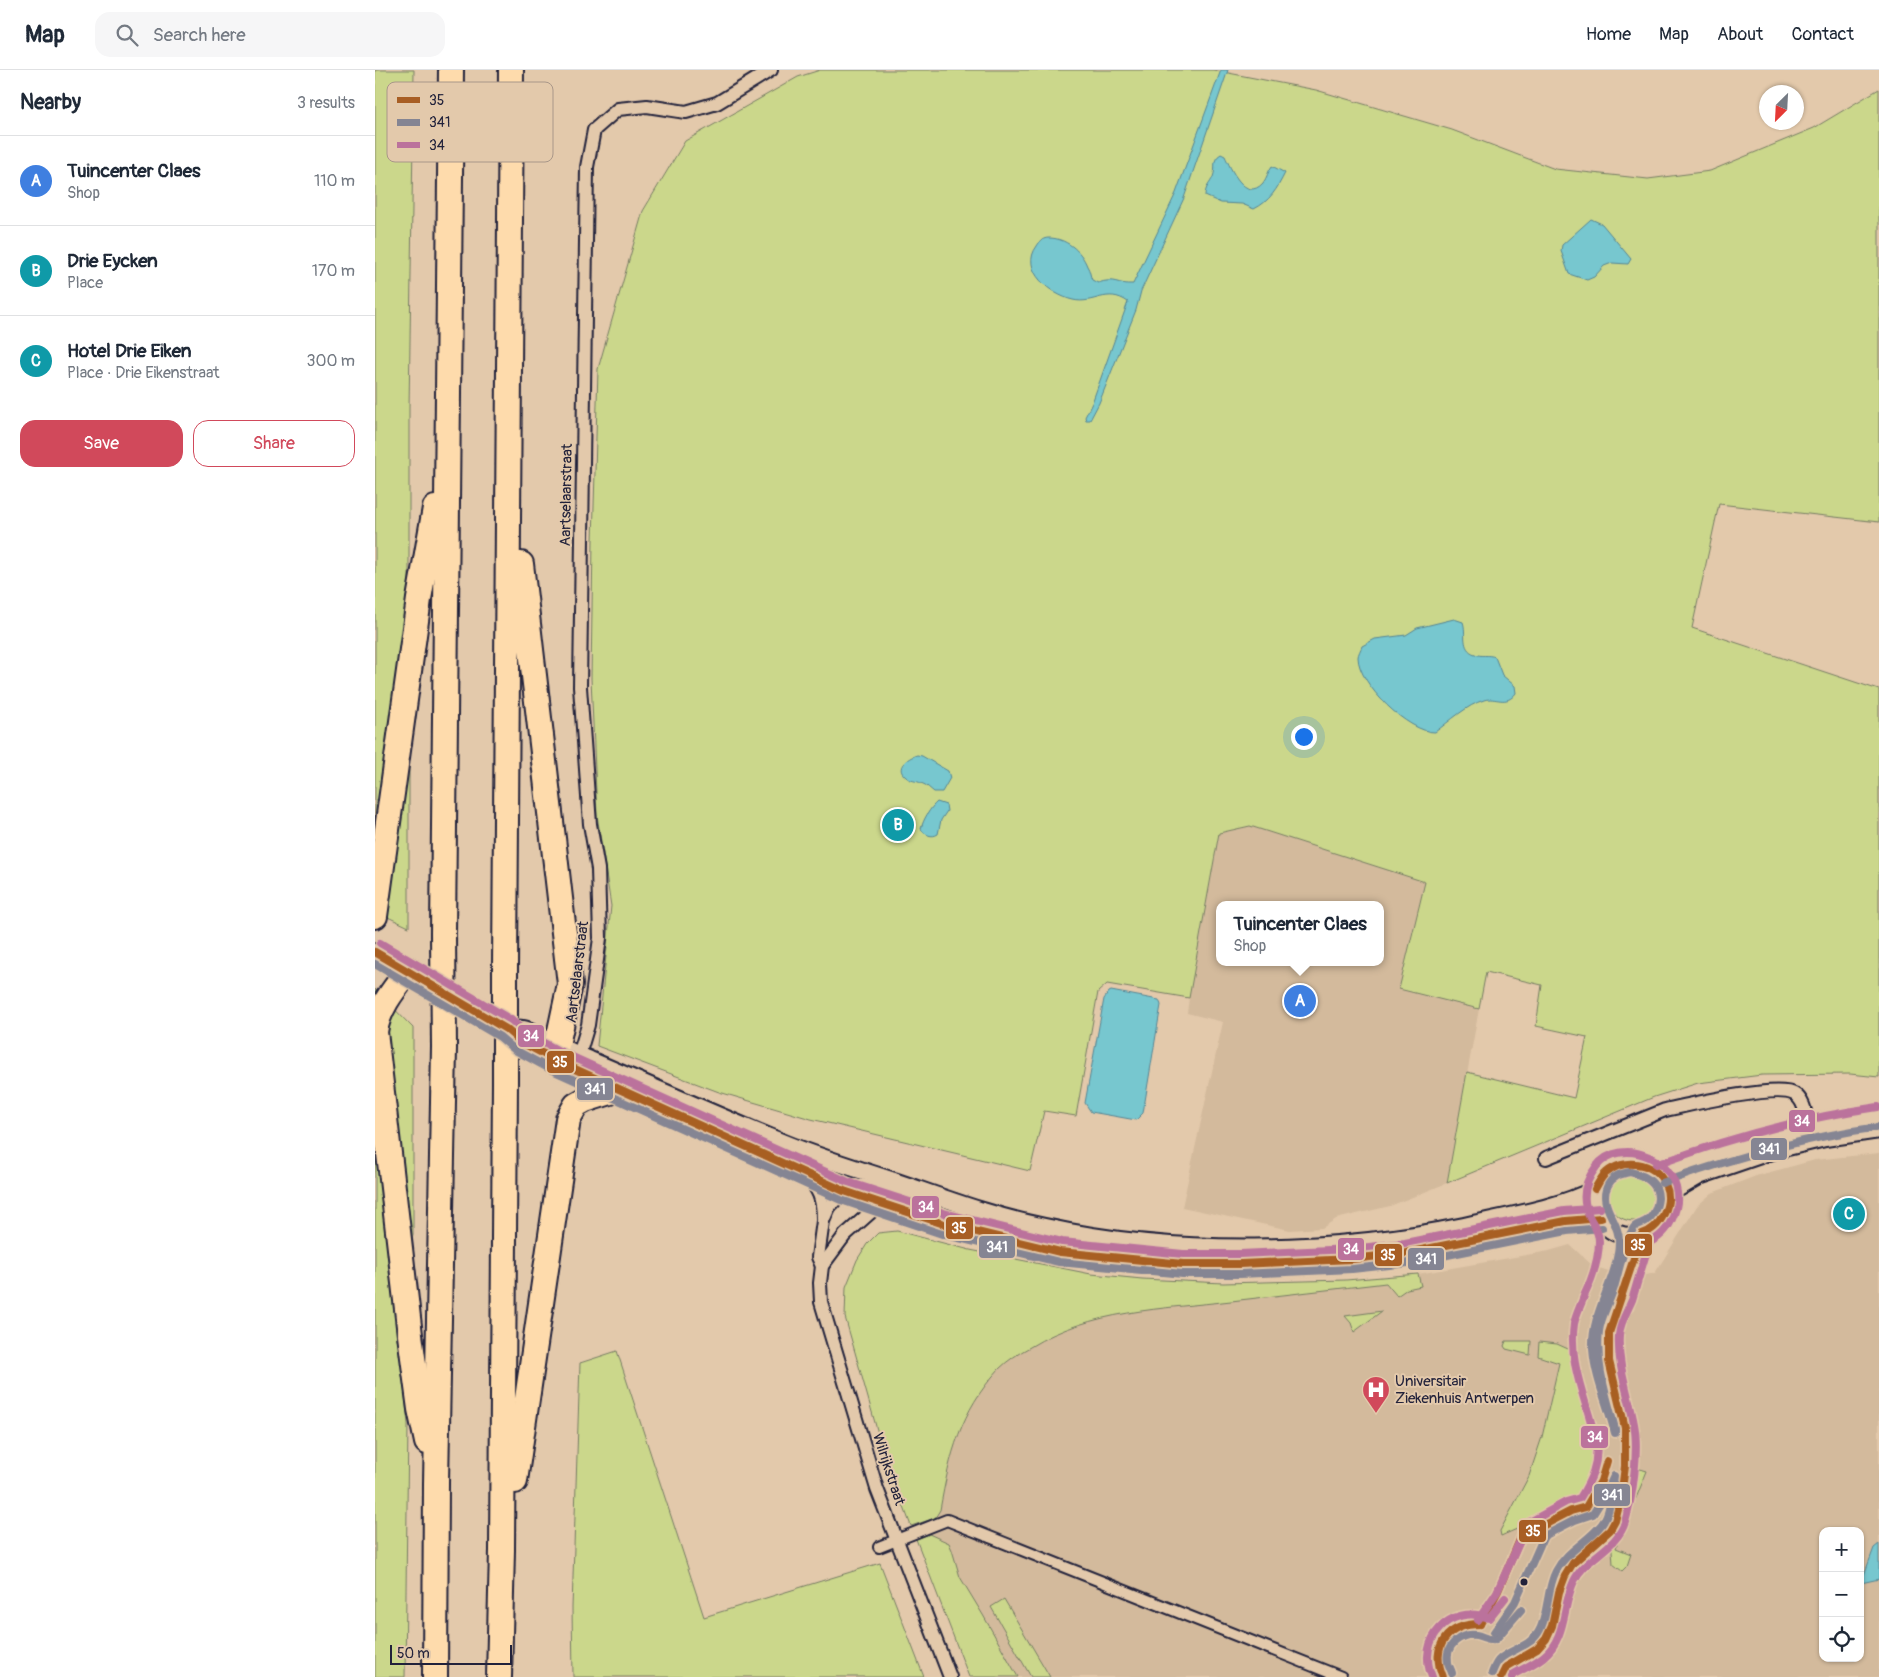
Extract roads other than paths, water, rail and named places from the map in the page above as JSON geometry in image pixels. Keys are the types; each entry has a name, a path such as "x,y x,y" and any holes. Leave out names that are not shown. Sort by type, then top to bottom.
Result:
{"highway":[{"path":"435,1677 436,1483 444,1047 443,934 450,162"},
{"path":"499,1677 502,1550 511,162"},
{"path":"375,916 419,599 447,440"},
{"path":"509,460 570,984 554,1051"},
{"path":"409,970 381,1010 376,1020 375,1032 420,1409 436,1483"},
{"path":"502,1550 516,1472 568,1119 576,1105 585,1100 619,1089"}],"street":[{"name":"Aartselaarstraat","path":"579,1055 588,1025 600,938 598,869 590,824 580,686 587,167 594,130 618,109 647,106 685,112 717,103 771,70"},
{"path":"375,952 506,1028 524,1029 554,1051 619,1089 844,1191 944,1224 1060,1252 1144,1262 1183,1264 1240,1264 1352,1259 1406,1253 1566,1221 1601,1218"},
{"path":"554,1051 579,1055 780,1142 817,1156 949,1200 1008,1219 1077,1234 1151,1244 1231,1247 1383,1239 1434,1232 1562,1202 1580,1197 1595,1189"},
{"path":"1546,1158 1665,1110 1776,1090 1793,1093 1799,1098 1803,1105 1809,1128"},
{"path":"1659,1174 1729,1148 1809,1128 1879,1117"},
{"path":"1668,1194 1699,1176 1775,1150 1825,1138 1879,1130"},
{"path":"1631,1162 1648,1166 1659,1174 1668,1194 1667,1208 1662,1220 1650,1232 1627,1235 1614,1231 1601,1218 1596,1209 1595,1189 1602,1176 1611,1168 1621,1163 1631,1162"},
{"name":"Wilrijkstraat","path":"798,1170 815,1184 823,1205 823,1221 818,1258 822,1266 820,1283 821,1302 826,1320 877,1489 950,1677"},
{"path":"844,1191 863,1185 925,1202 949,1200"},
{"name":"Wilrijkstraat","path":"823,1221 829,1207 844,1191"},
{"path":"822,1266 845,1235 880,1204"},
{"path":"1231,1247 1240,1264"},
{"path":"879,1547 947,1520 1341,1677"}],"water":[{"path":"1221,70 1228,70 1184,198 1141,291 1136,310 1099,403 1090,420 1086,420 1085,417 1092,403 1128,302 1114,296 1081,301 1064,297 1047,287 1040,280 1032,264 1032,255 1043,239 1061,240 1072,246 1081,255 1089,269 1092,280 1098,283 1112,281 1133,284 1176,193"},
{"path":"1221,154 1225,156 1234,175 1244,186 1250,189 1256,188 1263,183 1272,166 1285,173 1273,194 1254,209 1242,204 1221,203 1205,196 1205,193 1214,173 1216,159"},
{"path":"1591,219 1602,224 1631,259 1628,264 1612,263 1604,266 1594,277 1587,280 1569,274 1561,251 1562,245"},
{"path":"1454,619 1463,622 1466,645 1470,652 1477,655 1495,657 1502,675 1515,686 1516,693 1505,700 1488,699 1478,702 1435,732 1424,730 1399,716 1376,693 1360,668 1358,654 1362,646 1375,639 1406,635 1417,628"},
{"path":"917,755 948,771 950,778 942,792 934,792 925,785 909,779 903,774 901,770 903,764 909,758"},
{"path":"937,802 946,805 947,811 941,820 938,834 931,836 921,829 927,814"},
{"path":"1111,991 1159,1000 1161,1005 1143,1113 1136,1120 1091,1112 1085,1103 1104,999"},
{"path":"1879,1544 1879,1579 1864,1582 1864,1575 1874,1548"}],"place":[{"name":"Drie Eycken","path":"898,825"},
{"name":"Tuincenter Claes","path":"1300,1001"},
{"name":"Hotel Drie Eiken","path":"1849,1214"},
{"name":"Universitair Ziekenhuis Antwerpen","path":"1376,1414"}]}
